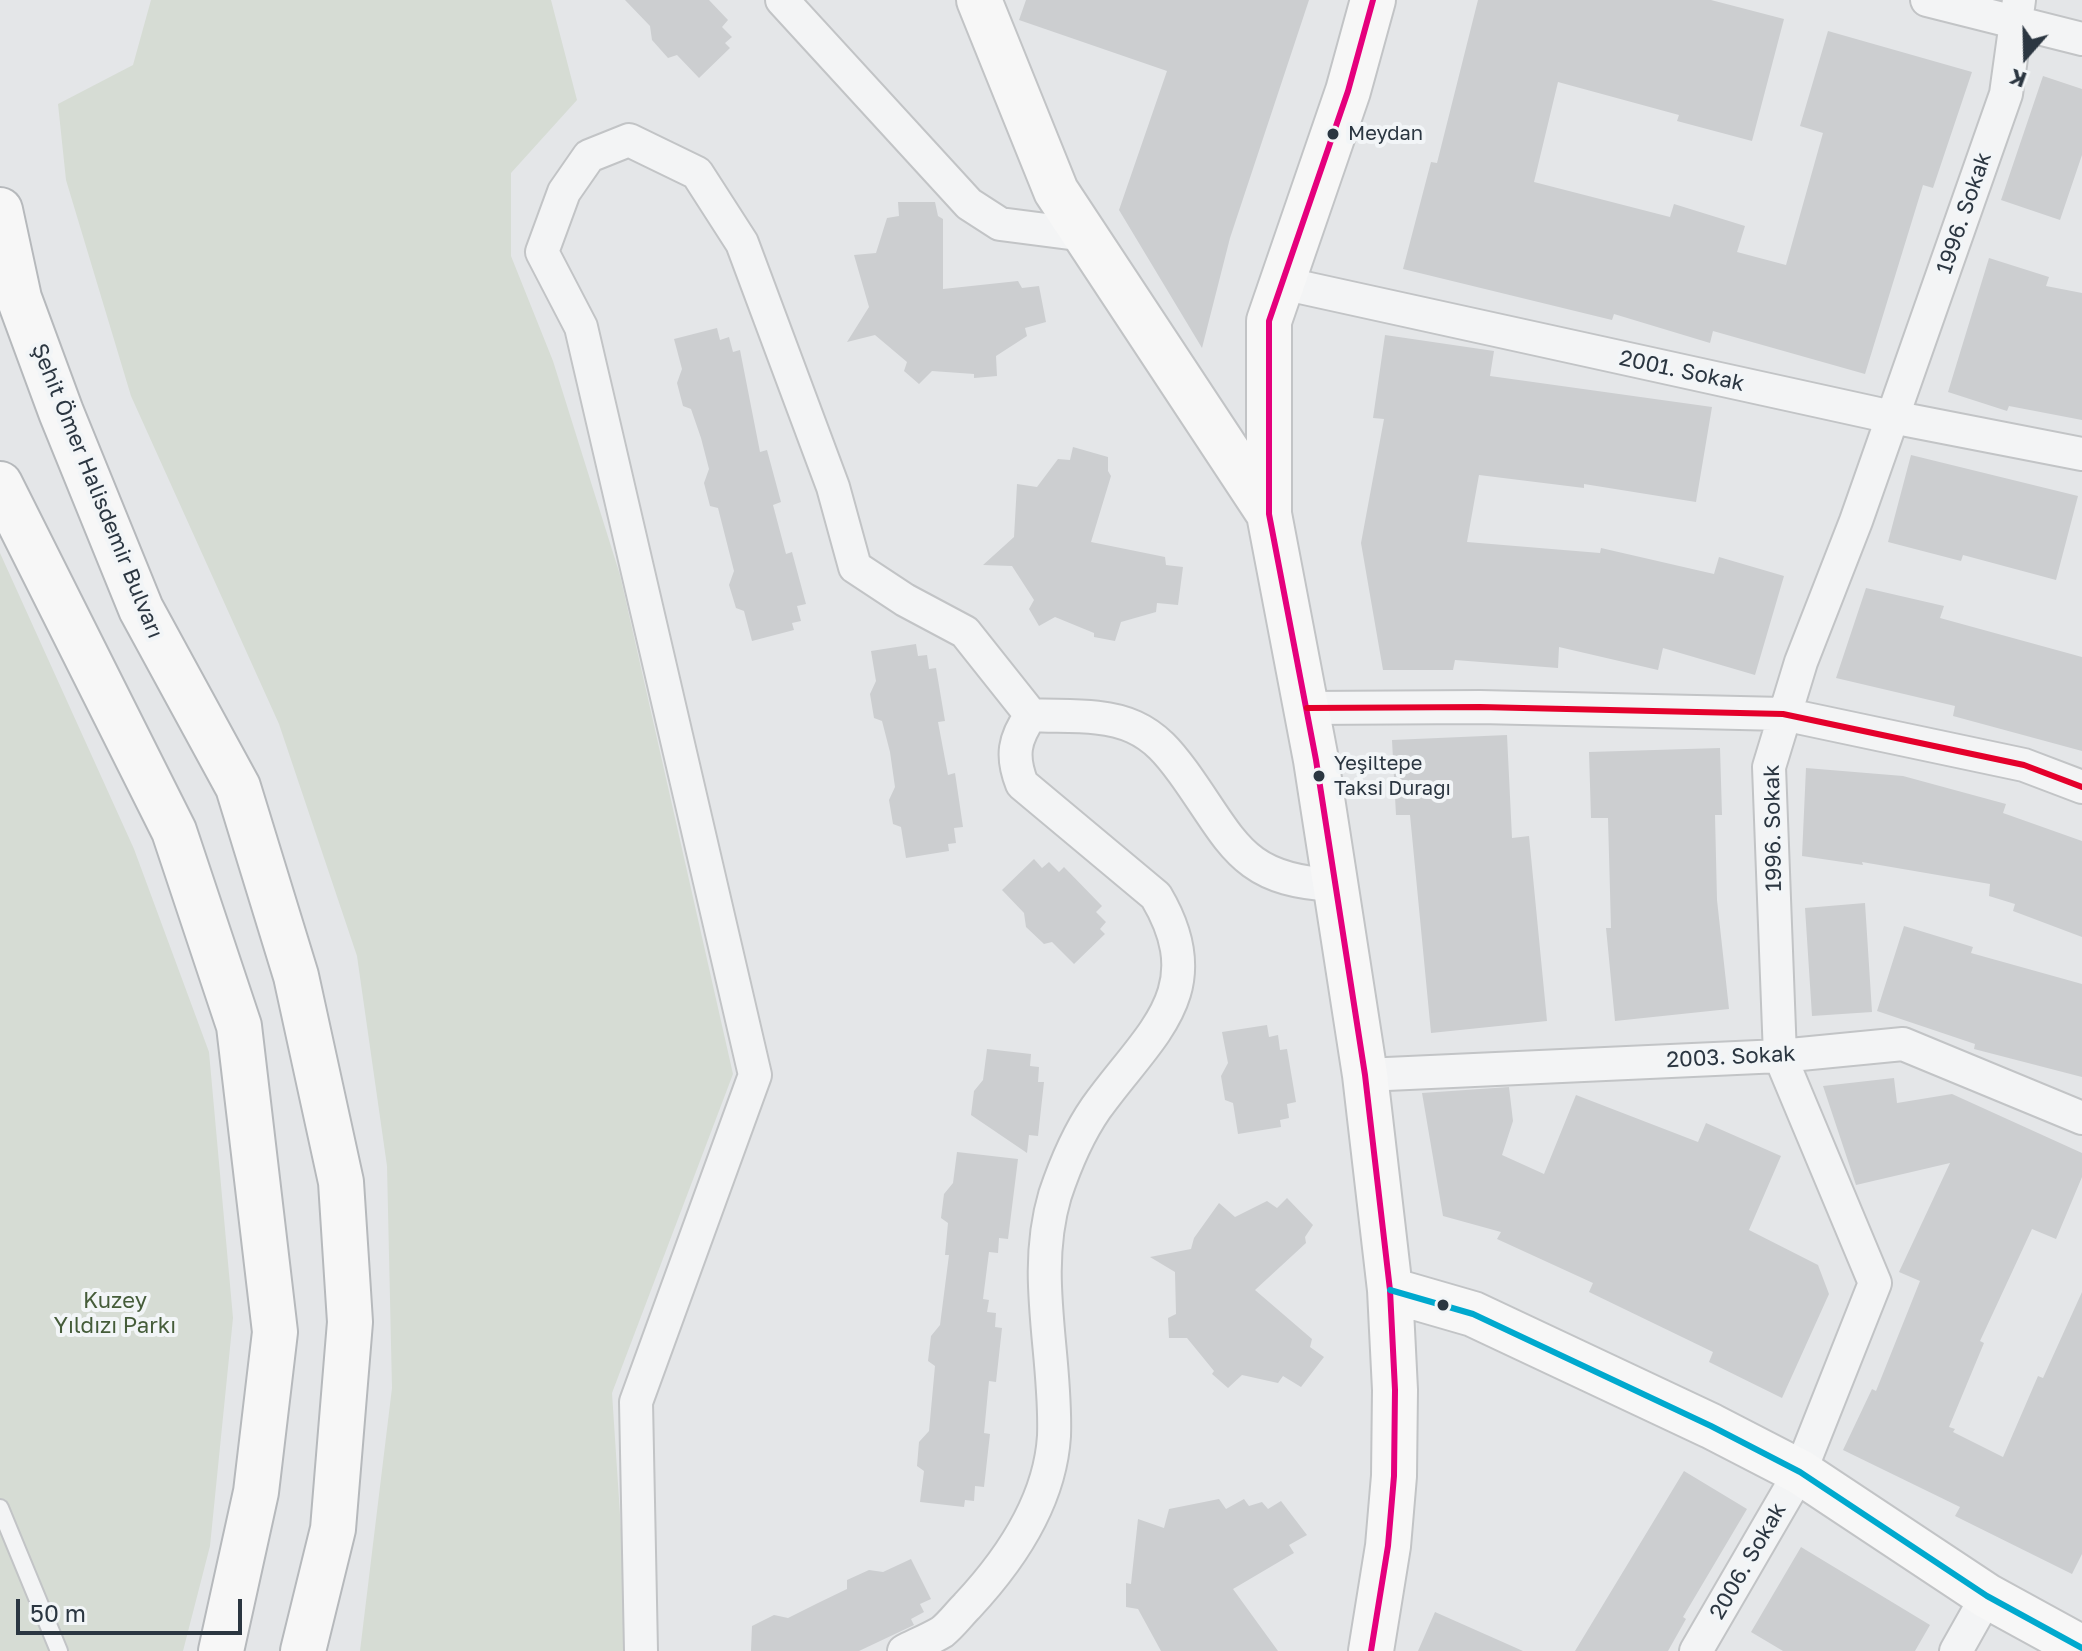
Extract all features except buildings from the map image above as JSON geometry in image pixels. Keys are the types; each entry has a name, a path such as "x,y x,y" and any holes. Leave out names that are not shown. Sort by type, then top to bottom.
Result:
{"main road":[{"path":"979,0 1056,191 1269,514"},
{"path":"1371,1651 1388,1546 1394,1476 1390,1290 1365,1075 1307,708 1269,514 1269,321 1348,91 1373,0"},
{"name":"Şehit Ömer Halisdemir Bulvarı","path":"0,210 19,298 141,609 238,787 296,976 341,1182 350,1322 334,1513 303,1651"},
{"path":"0,484 174,831 239,1026 275,1332 256,1492 221,1651"},
{"path":"1390,1290 1473,1314 1711,1426 1800,1472 1987,1596 2082,1648"}],"street":[{"path":"782,0 969,204 1000,224 1085,235"},
{"path":"1927,0 2017,10 2082,39"},
{"name":"1996. Sokak","path":"1800,1472 1875,1283 1780,1056 1769,767 1783,714 2006,94 2017,10"},
{"path":"641,1651 636,1402 755,1075 581,327 542,252 564,192 589,156 629,140 697,173 742,243 833,487 855,567 905,600 965,632 1031,715 1112,719 1142,731 1168,752 1246,859 1276,877 1303,884 1335,885"},
{"name":"2001. Sokak","path":"1282,283 1892,417 2082,454"},
{"path":"1307,708 1480,707 1783,714 2024,765 2082,787"},
{"path":"904,1651 944,1631 1000,1570 1036,1506 1054,1437 1044,1263 1055,1197 1079,1136 1096,1108 1157,1033 1177,988 1178,946 1171,920 1156,896 1022,784 1015,767 1014,750 1018,733 1031,715"},
{"name":"2003. Sokak","path":"1365,1075 1780,1056 1903,1044 2082,1118"},
{"name":"2006. Sokak","path":"1696,1651 1800,1472"},
{"path":"1956,1651 1987,1596"}],"lane":[{"path":"0,1508 59,1651"}],"green space":[{"path":"151,0 551,0 577,100 511,173 511,256 553,361 620,575 733,1074 612,1393 629,1651 360,1651 392,1388 387,1166 357,956 279,724 131,396 66,180 58,104 133,65"},
{"name":"Kuzey Yıldızı Parkı","path":"0,553 134,849 209,1052 233,1318 210,1546 183,1651 0,1651"}],"transit line":[{"path":"1371,1651 1388,1546 1394,1476 1395,1390 1390,1290 1365,1075 1316,760 1269,514 1269,321 1348,91 1373,0"},
{"path":"1307,708 1480,707 1783,714 2024,765 2082,787"},
{"path":"1390,1290 1473,1314 1711,1426 1800,1472 1987,1596 2082,1648"}],"place":[{"name":"Meydan","path":"1333,134"},
{"name":"Yeşiltepe Taksi Durağı","path":"1319,776"}]}
